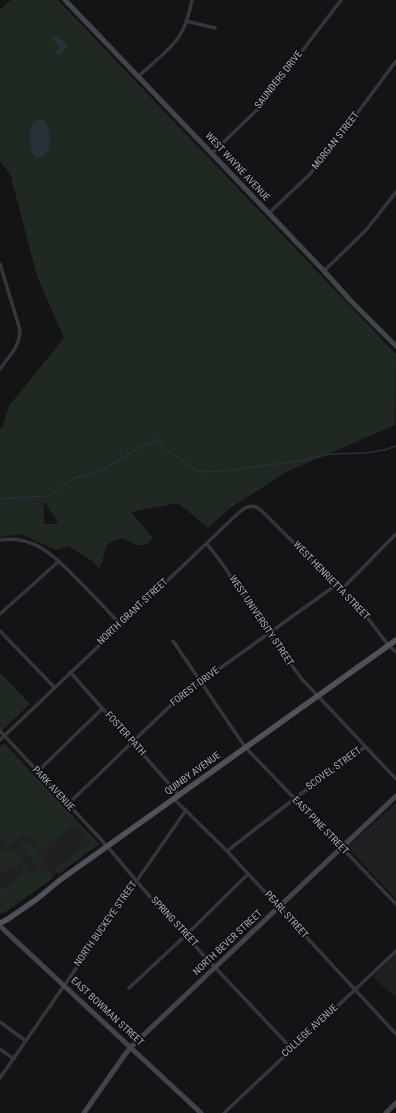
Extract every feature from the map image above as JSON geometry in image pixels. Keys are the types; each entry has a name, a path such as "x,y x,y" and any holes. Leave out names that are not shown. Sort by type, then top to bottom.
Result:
{"main road":[{"name":"WEST WAYNE AVENUE","path":"65,0 351,301 396,346"},
{"name":"QUINBY AVENUE","path":"0,924 37,899 56,883 107,846 396,640"},
{"name":"NORTH BEVER STREET","path":"84,1113 131,1048 396,796"},
{"name":"EAST BOWMAN STREET","path":"0,924 66,983 131,1048 201,1113"},
{"path":"386,1113 396,1103"}],"street":[{"path":"138,77 174,44 186,21 192,0"},
{"name":"SAUNDERS DRIVE","path":"211,154 258,109 340,0"},
{"path":"186,21 215,28"},
{"name":"MORGAN STREET","path":"268,214 310,174 396,62"},
{"path":"324,271 367,229 396,192"},
{"path":"0,264 20,330 20,340 16,349 0,369"},
{"name":"NORTH GRANT STREET","path":"0,740 120,624 246,507 257,507 271,520"},
{"name":"WEST HENRIETTA STREET","path":"271,520 364,613 388,645 396,652"},
{"path":"341,590 396,534"},
{"path":"0,540 18,540 37,546 49,553 59,561 120,624"},
{"name":"WEST UNIVERSITY STREET","path":"207,544 301,678 396,779"},
{"path":"0,614 59,561"},
{"name":"FOREST DRIVE","path":"68,804 170,706 336,585"},
{"path":"0,631 54,688"},
{"name":"EAST PINE STREET","path":"174,641 245,747 396,904"},
{"name":"FOSTER PATH","path":"70,672 132,741 177,797"},
{"path":"37,772 102,709"},
{"name":"PARK AVENUE","path":"0,731 107,846"},
{"name":"SCOVEL STREET","path":"227,851 294,799 365,747"},
{"name":"PEARL STREET","path":"177,797 186,810 227,851 396,1034"},
{"name":"NORTH BUCKEYE STREET","path":"0,1078 186,810"},
{"name":"SPRING STREET","path":"107,846 161,910 292,1049"},
{"path":"129,988 248,874"},
{"name":"COLLEGE AVENUE","path":"224,1113 396,950"},
{"path":"0,1022 26,1041"},
{"path":"0,1049 14,1059"}],"shaded area":[{"path":"11,0 58,0 396,354 395,425 286,472 229,509 208,528 178,503 131,512 153,538 146,545 136,545 123,538 115,540 107,546 99,568 92,561 68,546 56,550 20,534 0,537 0,429 3,426 9,406 64,338 37,276 12,177 0,161 0,10","holes":["44,501 58,523 44,524"]},
{"path":"54,37 59,37 68,46 59,55 56,52 60,47 52,39"},
{"path":"36,121 45,121 49,130 50,144 44,156 37,159 31,149 30,129"},
{"path":"0,673 30,704 0,732"},
{"path":"4,743 99,844 59,874 54,868 55,867 57,869 91,841 78,827 71,826 44,848 44,852 32,838 23,834 9,845 10,846 5,847 3,840 0,838 0,746"},
{"path":"0,747 97,844 5,911 0,911"},
{"path":"396,803 396,899 347,847"},
{"path":"23,840 30,843 42,858 44,865 41,868 37,869 34,868 38,868 25,850 21,851 19,844"},
{"path":"12,849 31,872 37,874 49,871 53,878 4,913 0,913 0,889 6,889 6,886 26,871 20,863 17,866 15,864 3,872 0,871 0,853"},
{"path":"396,954 396,998 373,977"}],"waterway":[{"path":"0,499 48,496 74,478 103,470 142,446 157,439 167,450 190,466 199,471 207,472 299,461 330,454 365,453 384,450 396,446"}]}
